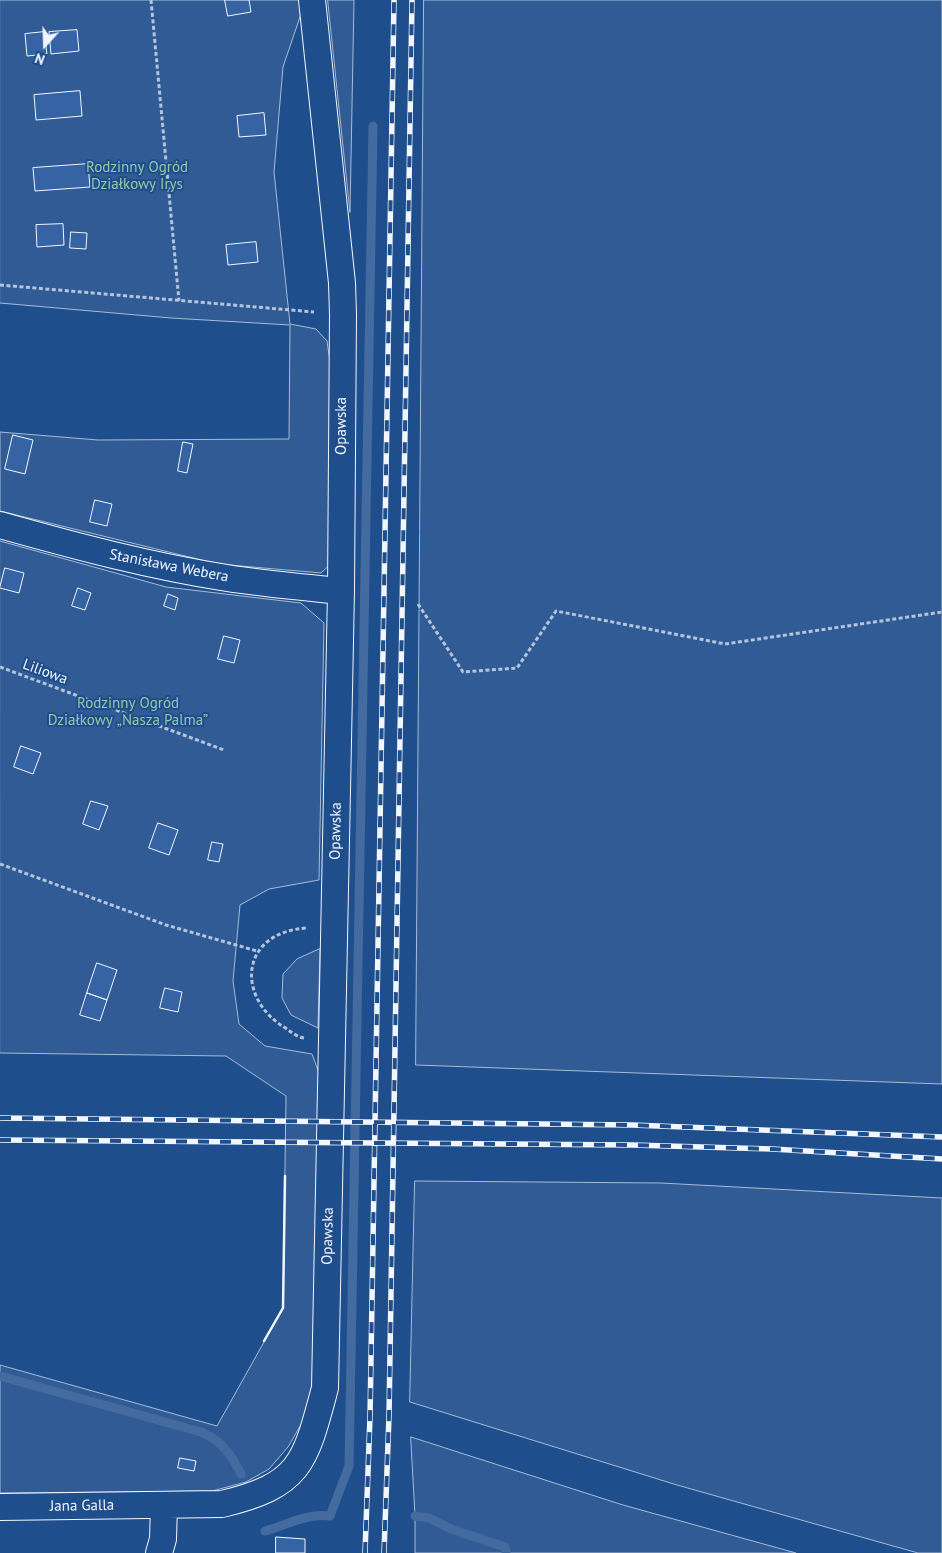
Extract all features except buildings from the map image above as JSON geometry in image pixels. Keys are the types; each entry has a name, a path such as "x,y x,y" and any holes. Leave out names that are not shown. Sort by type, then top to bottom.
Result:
{"street":[{"name":"Opawska","path":"164,1506 222,1504 254,1497 275,1487 296,1467 310,1444 325,1388 341,591 342,283 312,0"},
{"name":"Stanisława Webera","path":"0,525 64,543 160,565 228,578 341,591"},
{"name":"Jana Galla","path":"0,1507 164,1506"},
{"path":"160,1553 163,1539 164,1506"}],"path":[{"path":"151,0 179,301"},
{"path":"0,285 342,315"},
{"path":"418,604 464,672 517,668 556,611 725,644 942,612"},
{"name":"Liliowa","path":"0,667 224,750"},
{"path":"0,864 166,925 257,951"},
{"path":"332,1041 301,1038 273,1021 256,996 251,970 257,951 277,935 303,928 334,927"}],"green space":[{"name":"Rodzinny Ogród Działkowy Irys","path":"0,0 301,0 302,11 283,67 274,172 290,324 316,329 327,341 335,396 334,561 321,573 218,564 0,511 0,432 98,440 289,439 290,325 171,318 0,303"},
{"path":"328,0 354,0 350,212"},
{"path":"424,0 942,0 942,1084 416,1065"},
{"name":"Rodzinny Ogród Działkowy „Nasza Palma”","path":"0,541 166,587 301,603 324,623 319,880 269,889 240,905 233,981 239,1024 265,1046 312,1054 319,1073 315,1375 306,1416 288,1447 269,1469 246,1482 212,1491 0,1493 0,1365 217,1426 283,1308 286,1096 226,1056 0,1053"},
{"path":"320,949 318,1028 291,1015 282,998 283,974 297,959"},
{"path":"415,1181 661,1183 942,1198 942,1553 918,1553 677,1485 410,1402"},
{"path":"411,1437 623,1505 796,1553 415,1553"}],"waterway":[{"path":"265,1531 305,1518 330,1516 349,1466 373,126"},
{"path":"0,1376 201,1432 215,1440 225,1449 241,1474"},
{"path":"415,1516 429,1518 451,1529 505,1547 506,1553"}],"railway":[{"path":"365,1553 370,1417 394,0"},
{"path":"384,1553 389,1416 412,0"},
{"path":"0,1118 632,1125 942,1137"},
{"path":"0,1140 632,1145 772,1149 942,1159"}],"wall":[{"path":"264,1341 283,1308 285,1176"}]}
